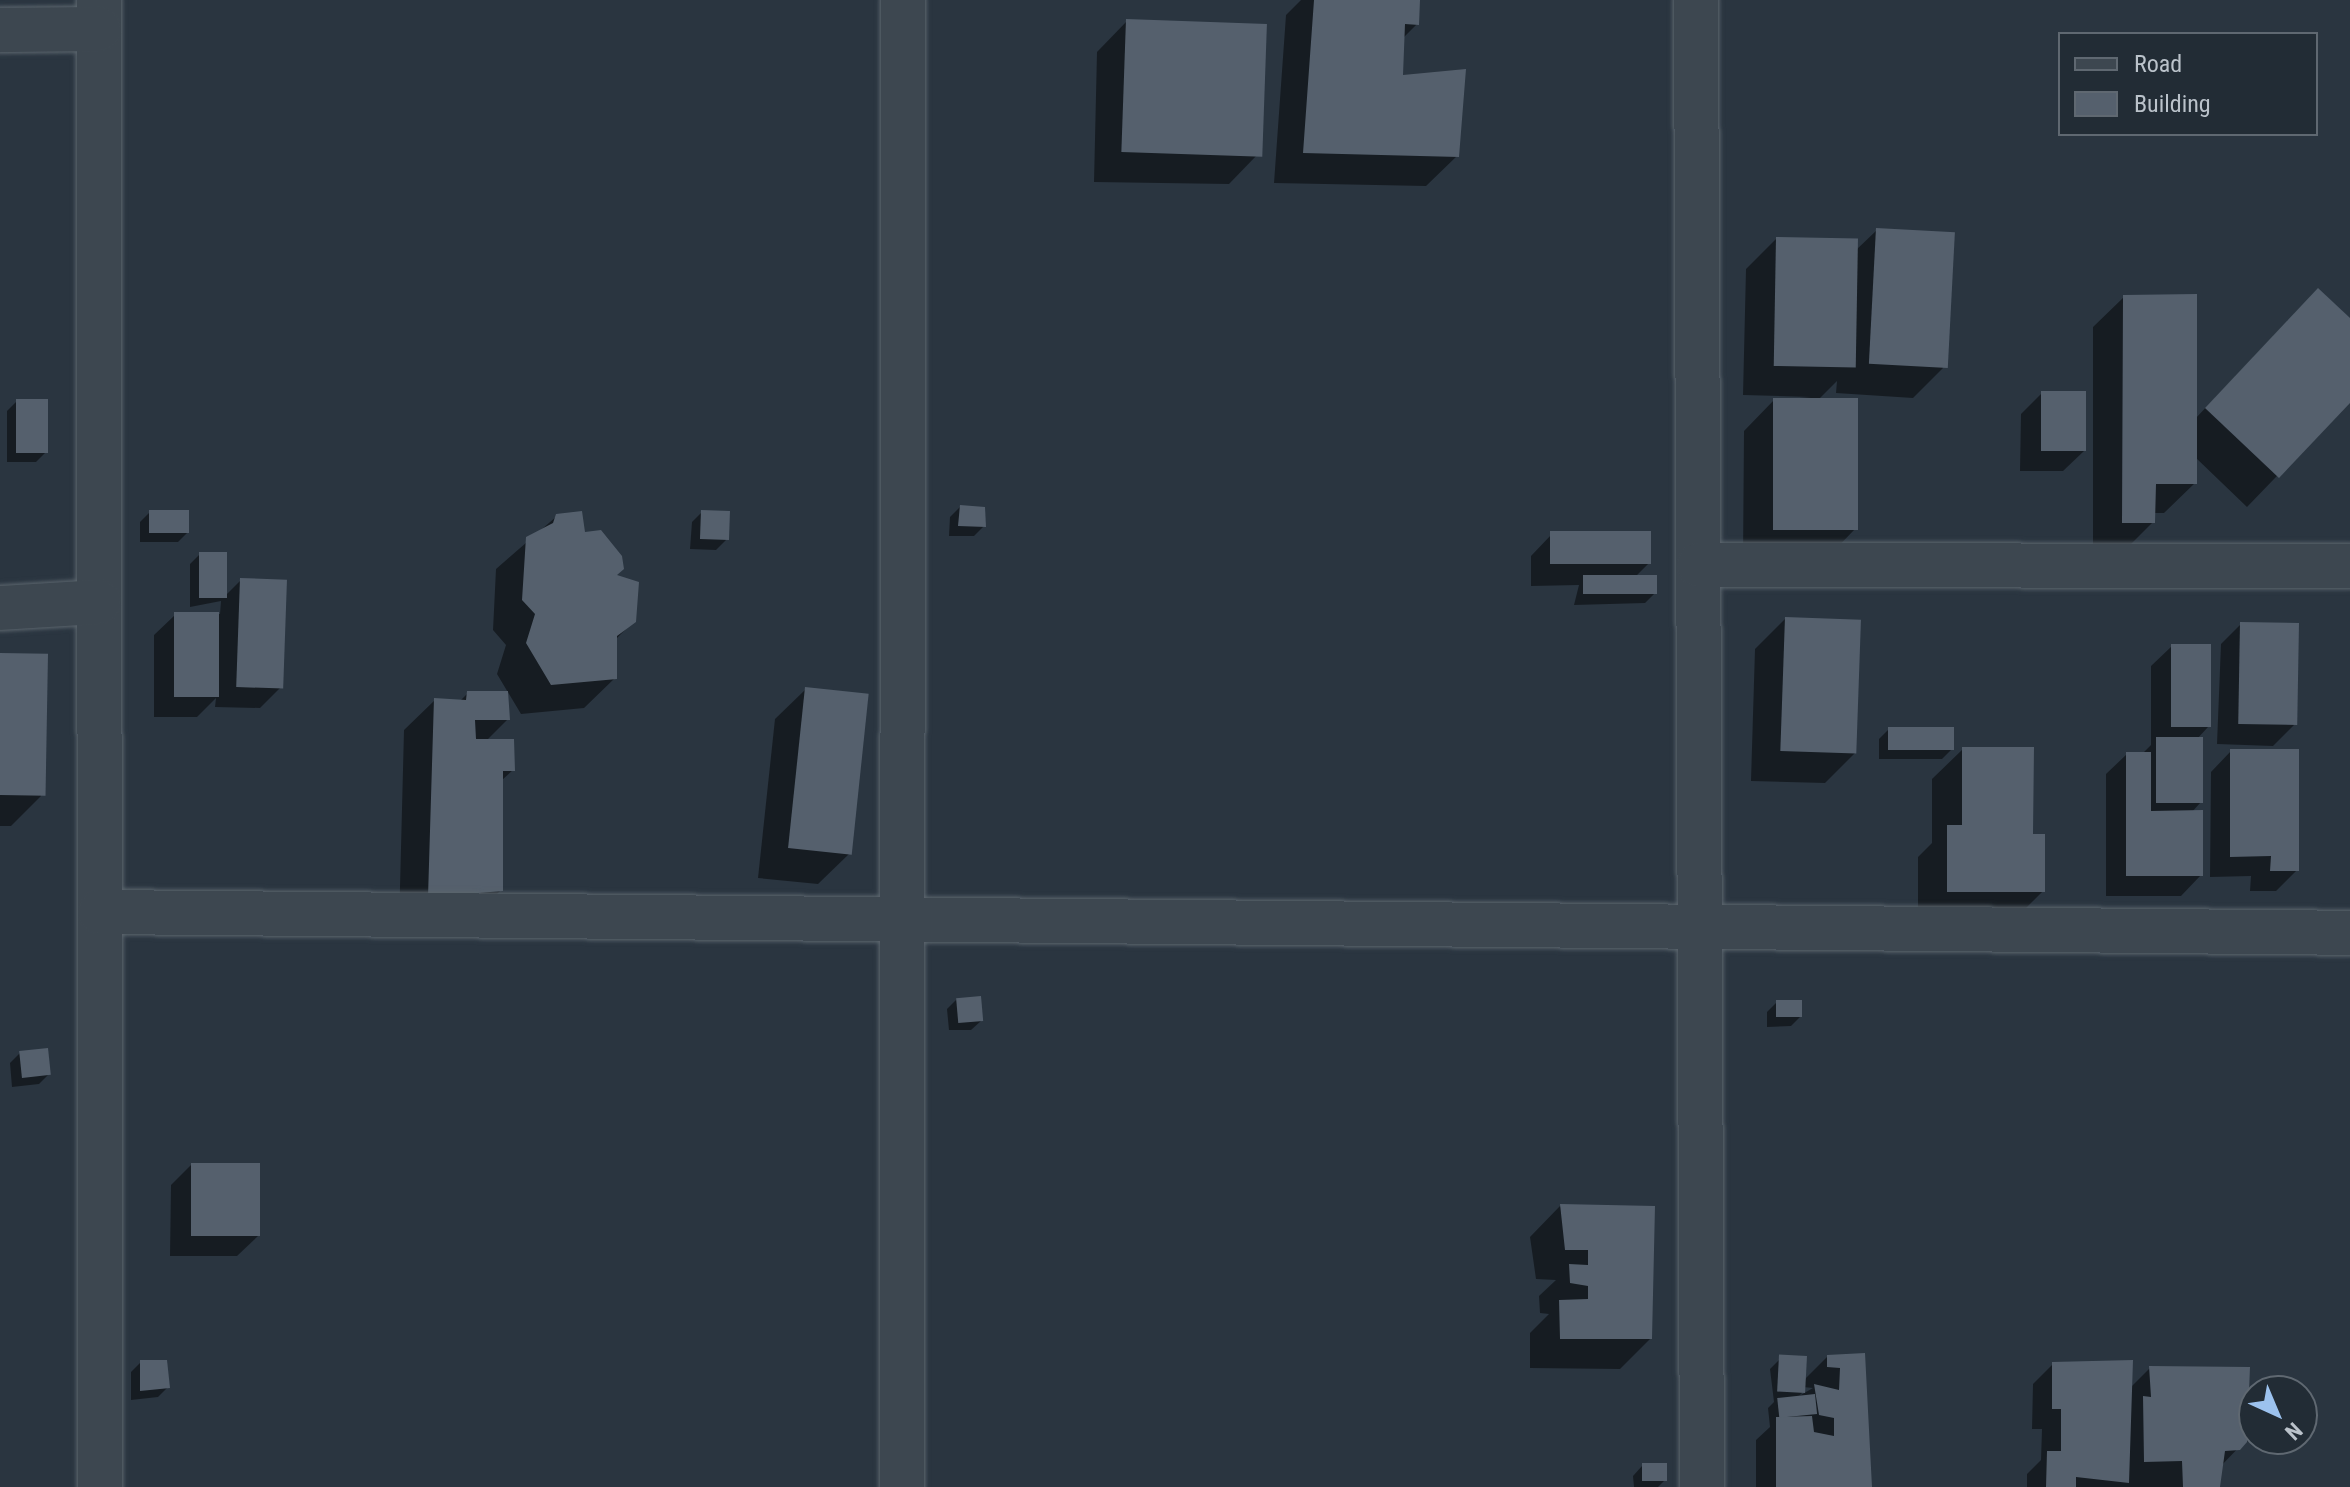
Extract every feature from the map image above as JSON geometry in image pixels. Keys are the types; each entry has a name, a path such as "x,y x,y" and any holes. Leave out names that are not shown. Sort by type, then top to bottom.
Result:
{"street":[{"path":"902,1487 903,0"},
{"path":"1696,0 1702,1487"},
{"path":"0,30 99,14 100,1487"},
{"path":"1699,565 2350,566"},
{"path":"0,608 99,602"},
{"path":"100,912 2350,933"}],"building":[{"path":"1314,0 1420,0 1419,25 1405,24 1403,75 1466,69 1459,157 1303,153"},
{"path":"1126,19 1267,24 1262,157 1121,152"},
{"path":"1876,228 1955,232 1948,368 1869,364"},
{"path":"1776,237 1858,238 1856,367 1774,366"},
{"path":"2318,288 2350,318 2350,403 2279,478 2205,408"},
{"path":"2197,294 2197,484 2156,484 2155,523 2122,523 2123,295"},
{"path":"2041,391 2086,391 2086,451 2041,451"},
{"path":"1773,398 1858,398 1858,530 1773,530"},
{"path":"16,399 48,399 48,453 16,453"},
{"path":"960,505 985,507 986,527 958,526"},
{"path":"149,510 189,510 189,533 149,533"},
{"path":"701,510 730,511 729,540 700,539"},
{"path":"582,511 585,532 601,530 622,556 624,569 617,575 639,582 636,622 617,636 617,679 551,685 526,643 535,614 522,600 526,537 553,523 556,514"},
{"path":"1550,531 1651,531 1651,564 1550,564"},
{"path":"199,552 227,552 227,598 199,598"},
{"path":"1583,575 1657,575 1657,594 1583,594"},
{"path":"240,578 287,580 283,689 236,687"},
{"path":"174,612 219,612 219,697 174,697"},
{"path":"1785,617 1861,620 1856,754 1780,751"},
{"path":"2240,622 2299,623 2297,725 2238,724"},
{"path":"2171,644 2211,644 2211,727 2171,727"},
{"path":"0,653 48,654 46,796 0,795"},
{"path":"805,687 869,694 852,855 788,848"},
{"path":"467,691 508,691 510,720 475,720 476,739 514,739 515,771 503,771 503,891 428,897 434,698 466,700"},
{"path":"1888,727 1954,727 1954,750 1888,750"},
{"path":"2156,737 2203,737 2203,803 2156,803"},
{"path":"1962,747 2034,747 2033,834 2045,834 2045,892 1947,892 1947,825 1962,825"},
{"path":"2230,749 2299,749 2299,871 2270,871 2271,856 2230,857"},
{"path":"2126,752 2151,752 2151,811 2203,810 2203,876 2126,876"},
{"path":"981,996 983,1021 958,1023 956,998"},
{"path":"1776,1000 1802,1000 1802,1017 1776,1017"},
{"path":"48,1048 51,1075 22,1078 19,1051"},
{"path":"191,1163 260,1163 260,1236 191,1236"},
{"path":"1560,1204 1655,1206 1652,1339 1560,1339 1559,1300 1588,1299 1588,1286 1570,1283 1569,1264 1588,1265 1588,1250 1565,1250"},
{"path":"1865,1353 1872,1487 1776,1487 1776,1417 1812,1416 1814,1432 1834,1436 1834,1418 1819,1415 1814,1384 1839,1390 1840,1368 1827,1367 1827,1355"},
{"path":"1779,1355 1807,1356 1805,1393 1777,1391"},
{"path":"140,1360 167,1360 170,1388 140,1391"},
{"path":"2133,1360 2129,1483 2076,1477 2076,1487 2046,1487 2047,1451 2061,1451 2061,1409 2052,1409 2052,1362"},
{"path":"2149,1366 2250,1367 2250,1375 2238,1375 2238,1450 2225,1451 2220,1487 2183,1487 2182,1461 2144,1462 2143,1396 2151,1397"},
{"path":"1815,1394 1817,1414 1779,1418 1777,1398"},
{"path":"1642,1463 1667,1463 1667,1481 1642,1481"}]}
